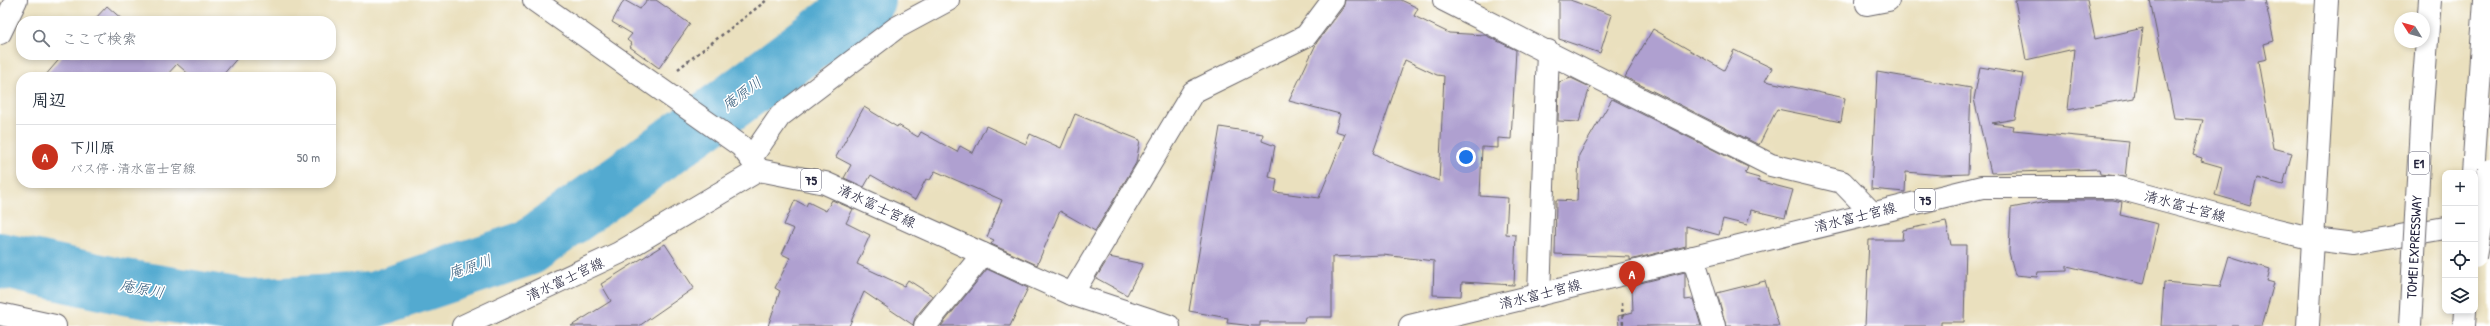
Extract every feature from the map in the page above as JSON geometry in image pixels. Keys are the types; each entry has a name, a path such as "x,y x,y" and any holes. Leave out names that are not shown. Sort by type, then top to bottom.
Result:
{"main road":[{"path":"0,33 16,0"},
{"path":"534,0 661,88 751,158 780,116 896,28 948,0"},
{"path":"1072,294 1193,92 1306,36 1333,0"},
{"path":"1444,0 1548,51 1771,165 1842,182 1872,213"},
{"path":"1867,0 1867,4 1888,0"},
{"path":"2308,326 2327,0"},
{"name":"TOMEI EXPRESSWAY","path":"2410,326 2422,107 2430,0"},
{"path":"2473,170 2485,0"},
{"path":"1539,295 1548,51"},
{"name":"清水富士宮線","path":"463,326 619,253 751,158 825,182 1072,294 1169,326"},
{"path":"2478,242 2490,170"},
{"name":"清水富士宮線","path":"1410,326 1982,187 2115,187 2314,238 2354,244 2442,229"},
{"path":"2478,222 2490,220"},
{"path":"926,326 983,254"},
{"path":"1693,257 1714,326"},
{"path":"0,314 55,326"}],"path":[{"path":"661,88 767,0"}],"building":[{"path":"624,0 640,9 647,0 656,0 690,24 659,68 630,47 632,44 627,40 632,34 612,22"},
{"path":"1345,0 1401,0 1418,8 1414,16 1449,33 1485,35 1516,50 1511,139 1498,138 1498,148 1482,147 1480,196 1508,198 1506,234 1516,235 1514,285 1462,282 1461,296 1433,295 1434,261 1383,255 1332,257 1332,317 1305,317 1304,322 1260,322 1260,326 1253,326 1227,323 1228,318 1189,311 1220,127 1263,134 1262,141 1275,146 1269,177 1277,179 1275,192 1319,198 1345,134 1335,131 1340,114 1289,101 1317,42 1343,8","holes":["1405,60 1437,75 1444,76 1439,181 1394,164 1373,153"]},
{"path":"1559,0 1570,0 1612,15 1600,53 1559,39"},
{"path":"2015,0 2087,0 2095,39 2143,28 2134,98 2068,110 2074,49 2026,60"},
{"path":"2150,0 2265,0 2274,41 2264,44 2267,59 2258,61 2273,148 2292,153 2283,185 2257,178 2250,205 2215,195 2222,167 2201,161 2202,158 2193,155 2203,120 2174,118"},
{"path":"107,6 118,16 98,16"},
{"path":"1653,29 1724,70 1734,50 1772,68 1765,81 1845,98 1841,122 1777,109 1759,145 1625,77"},
{"path":"59,60 236,60 225,72 186,72 177,64 170,72 48,72"},
{"path":"1980,67 2023,74 2015,119 1992,123 2014,126 2013,130 2129,141 2125,177 2100,174 2099,169 1991,173 1974,99"},
{"path":"1877,72 1971,88 1968,174 1942,175 1906,172 1905,192 1871,189"},
{"path":"1571,78 1590,87 1579,122 1558,121 1559,82"},
{"path":"1612,99 1748,167 1745,174 1759,178 1758,181 1793,190 1785,218 1751,210 1747,225 1723,219 1719,235 1686,226 1686,246 1630,260 1630,257 1555,254 1556,200 1577,201 1579,155"},
{"path":"864,107 897,127 898,125 918,137 921,132 957,152 960,146 973,153 986,126 1026,144 1030,134 1061,148 1075,114 1140,140 1136,163 1095,231 1060,211 1037,265 991,244 994,240 987,237 1002,200 935,171 930,180 926,179 915,200 871,175 864,187 844,178 851,165 836,157"},
{"path":"795,200 806,206 808,202 826,211 832,200 853,209 846,223 870,235 857,264 904,286 908,280 933,296 915,318 913,325 864,292 849,326 768,326 780,291 775,288 790,258 782,254 794,229 784,225"},
{"path":"2052,200 2113,200 2122,202 2120,215 2158,224 2144,284 2067,266 2067,271 2038,272 2037,277 2015,275 2009,252 2011,208"},
{"path":"1946,221 1951,245 1966,245 1964,322 1941,322 1941,326 1865,326 1869,240 1902,240 1903,230"},
{"path":"665,244 694,288 639,326 571,326 611,301 601,284"},
{"path":"2229,256 2270,269 2267,281 2274,283 2262,326 2161,326 2164,282 2220,287"},
{"path":"1109,257 1143,264 1127,295 1096,278"},
{"path":"987,269 1028,288 1010,326 941,326"},
{"path":"1685,272 1685,300 1693,299 1701,326 1619,326 1618,316 1633,312 1632,285"},
{"path":"1765,281 1779,326 1726,326 1717,293"}],"waterway":[{"name":"庵原川","path":"0,260 124,287 247,307 373,300 528,248 730,103 867,0"}],"place":[{"name":"下川原","path":"1632,294"}]}
